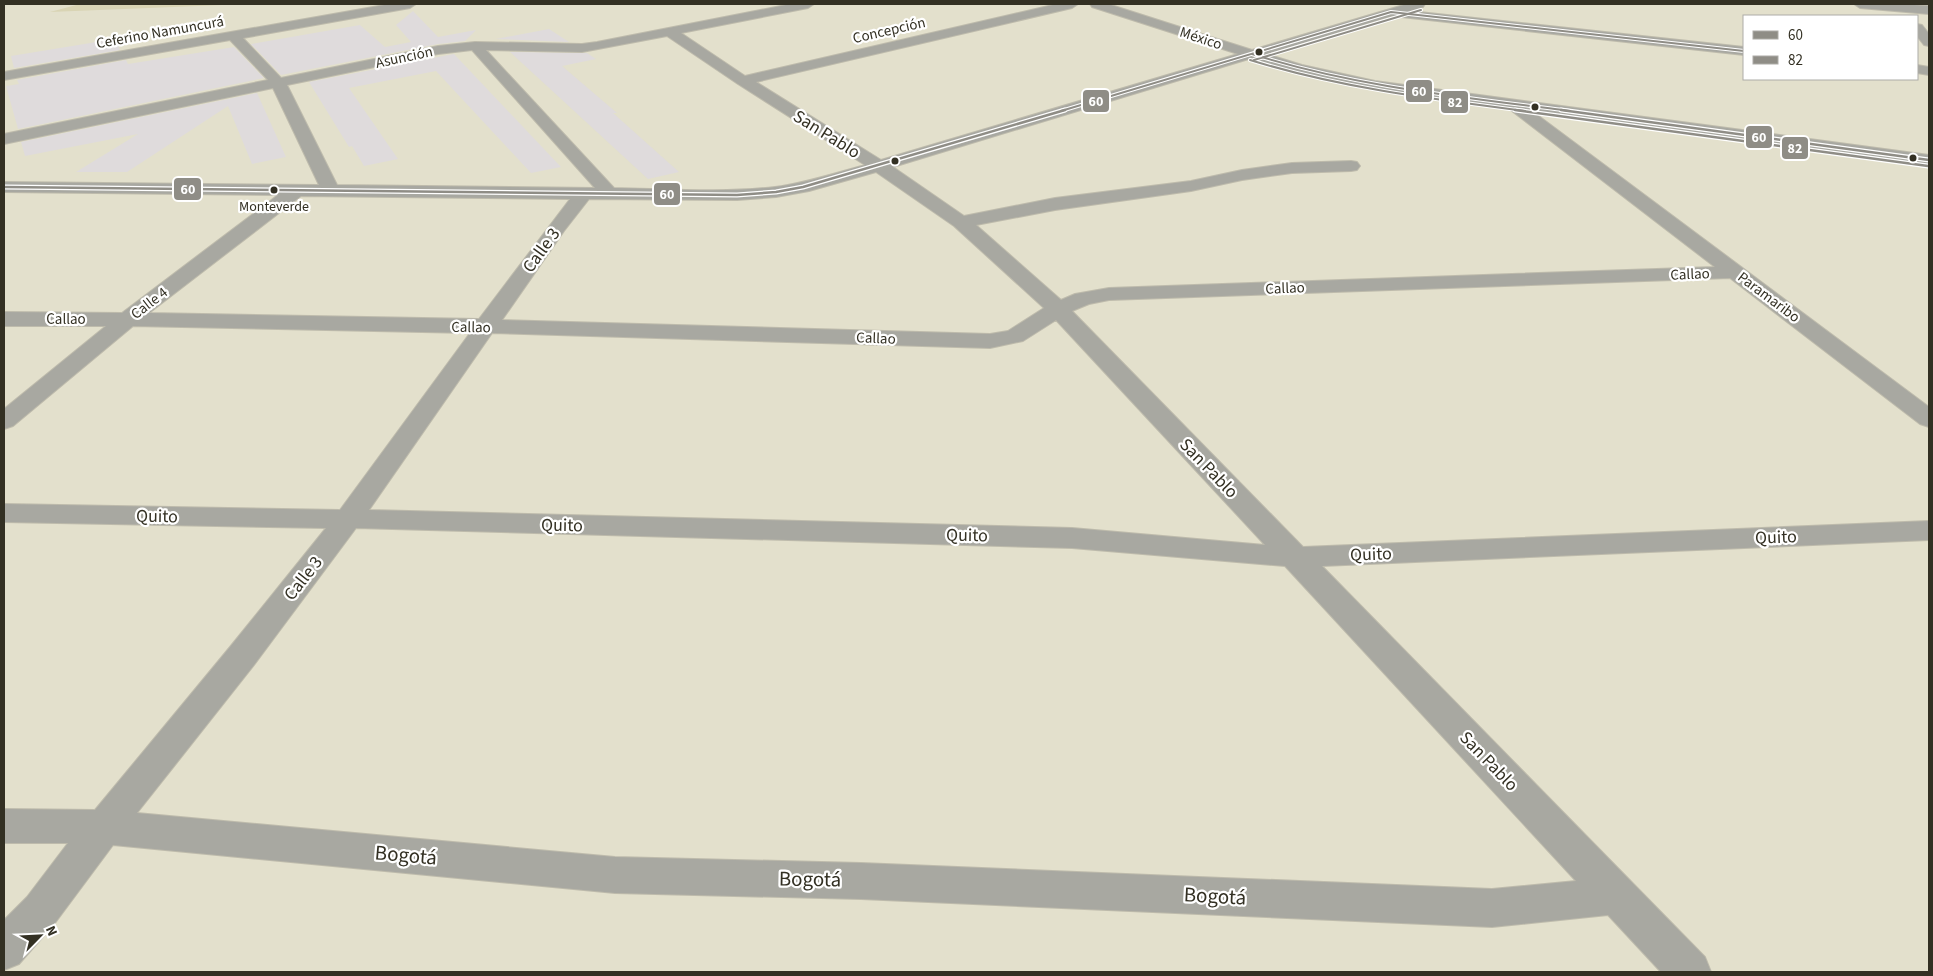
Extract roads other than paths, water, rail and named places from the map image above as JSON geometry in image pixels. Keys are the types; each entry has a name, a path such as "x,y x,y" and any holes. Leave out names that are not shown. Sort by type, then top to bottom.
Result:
{"street":[{"name":"Ceferino Namuncurá","path":"4,76 410,4"},
{"name":"Asunción","path":"4,139 438,50 475,46 582,48 808,4"},
{"name":"Concepción","path":"743,81 1072,4"},
{"name":"México","path":"1096,4 1299,69 1333,77 1512,104 1929,160"},
{"path":"4,187 298,188 737,195 776,192 803,187 879,166 1418,4"},
{"path":"1860,4 1899,9 1929,10"},
{"path":"1391,12 1743,50"},
{"path":"1918,29 1929,42"},
{"name":"San Pablo","path":"670,32 743,81 879,166 961,222 1058,309 1690,972"},
{"path":"233,35 278,83 330,189"},
{"path":"475,46 597,192"},
{"name":"Paramaribo","path":"1512,104 1737,272 1929,419"},
{"path":"961,222 1055,204 1191,186 1242,175 1292,168 1351,166"},
{"name":"Calle 4","path":"4,421 128,319 298,188"},
{"name":"Calle 3","path":"4,950 41,910 104,826 242,656 348,519 557,227 597,192"},
{"name":"Callao","path":"4,319 128,319 990,341 1015,336 1058,309 1083,299 1109,294 1737,272"},
{"name":"Quito","path":"4,513 348,519 1072,538 1295,557 1929,530"},
{"name":"Bogotá","path":"4,826 104,826 615,875 861,880 1492,908 1617,895"}],"place":[{"name":"Monteverde","path":"274,190"}]}
